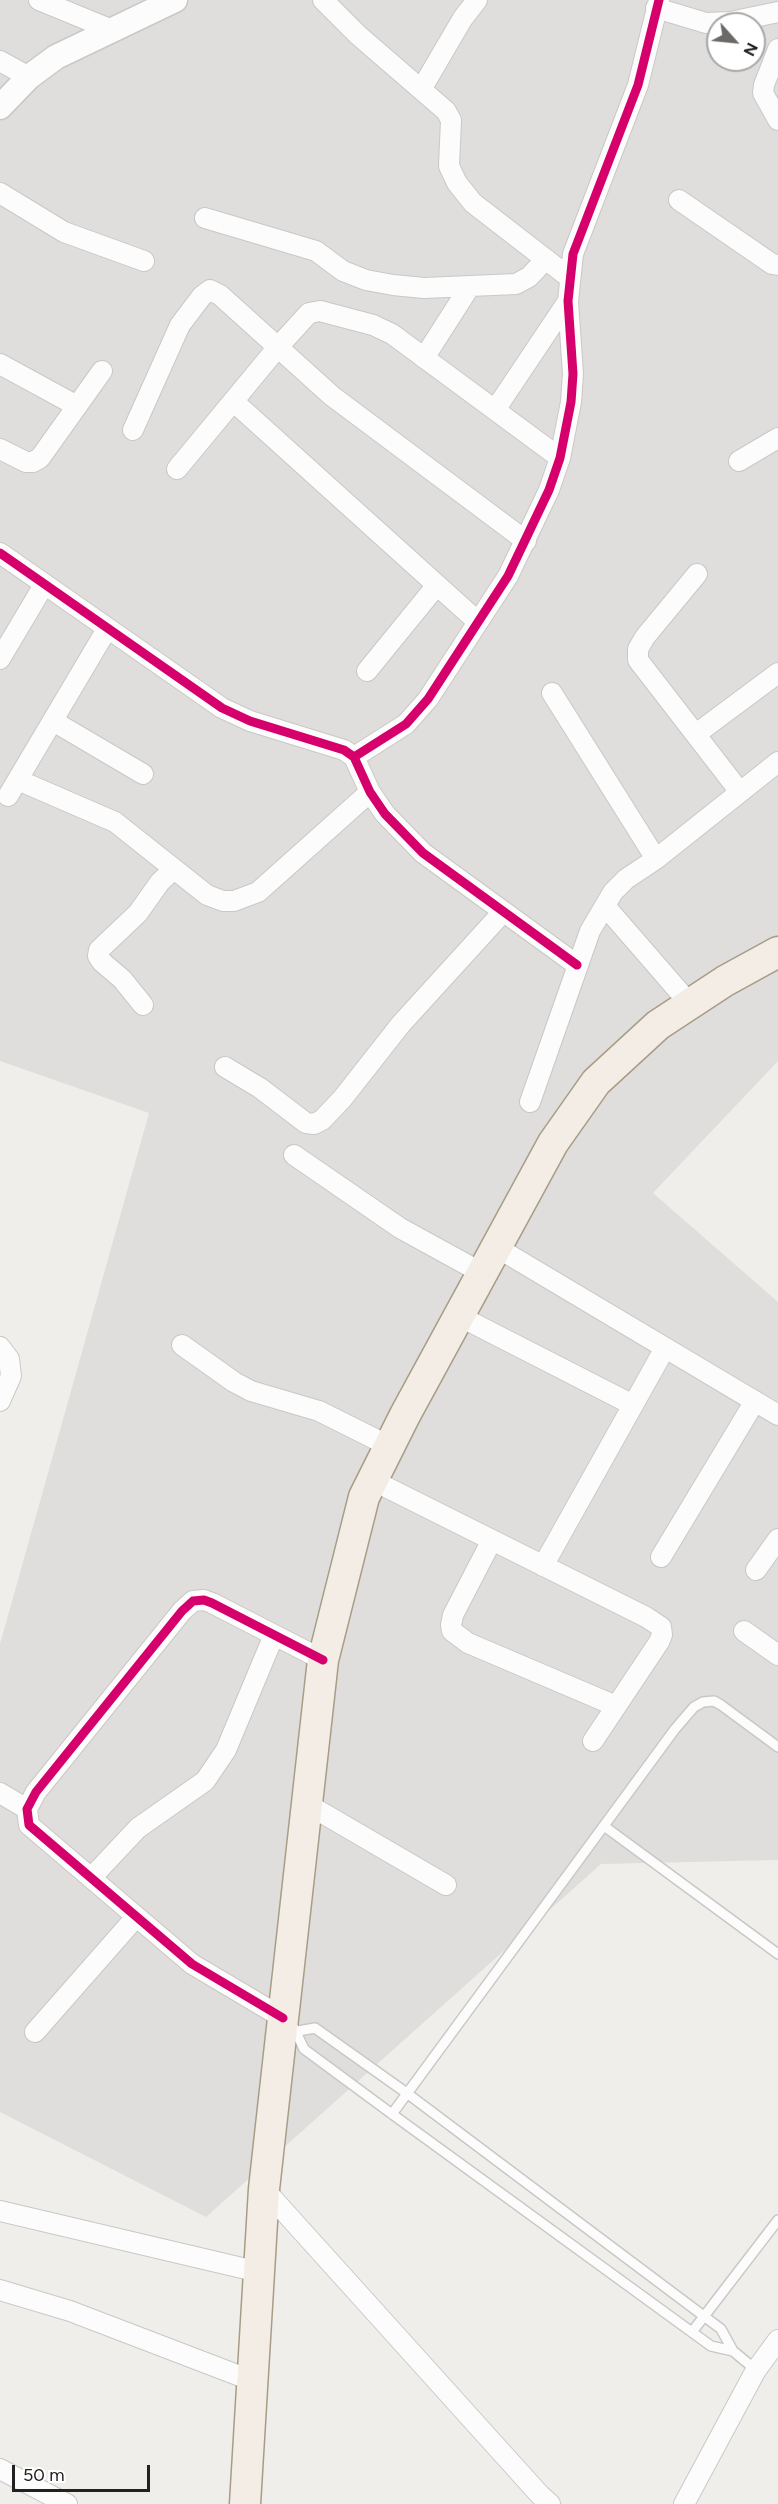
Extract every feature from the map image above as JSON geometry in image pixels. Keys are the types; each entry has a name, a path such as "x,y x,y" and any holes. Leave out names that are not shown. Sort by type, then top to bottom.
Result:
{"main road":[{"path":"245,2504 264,2189 290,2025 307,1804 323,1660 364,1497 389,1446 553,1143 596,1082 658,1025 778,952"}],"street":[{"path":"39,0 112,30"},
{"path":"0,107 29,78 56,57 175,0"},
{"path":"323,0 358,35 440,103 451,120 449,166 457,183 473,203 570,278"},
{"path":"422,88 463,18 477,0"},
{"path":"354,758 406,724 428,699 508,576 549,490 560,458 571,402 573,374 568,301 573,254 638,85 657,4 706,23 730,22 778,12"},
{"path":"778,49 763,93 778,120"},
{"path":"0,61 29,78"},
{"path":"0,193 64,232 144,261"},
{"path":"679,200 772,264 778,265"},
{"path":"205,218 316,252 343,271 366,280 424,288 516,284 529,277 546,259"},
{"path":"424,358 470,286"},
{"path":"133,430 180,325 202,296 210,290 220,295 332,396 526,541"},
{"path":"495,410 568,301"},
{"path":"177,469 278,347 309,313 320,311 373,325 392,334 560,458"},
{"path":"0,364 77,406"},
{"path":"0,449 26,462 33,462 40,458 102,371"},
{"path":"233,400 478,622"},
{"path":"738,460 778,438"},
{"path":"0,553 222,708 249,721 344,750 354,758 370,792 385,814 423,854 577,965"},
{"path":"697,574 638,649 639,660 740,792"},
{"path":"0,659 44,585"},
{"path":"367,671 437,585"},
{"path":"107,629 13,788 115,822 207,895 223,901 245,899 258,892 370,792"},
{"path":"696,734 778,673"},
{"path":"552,693 656,859"},
{"path":"53,721 143,774"},
{"path":"530,1102 590,931 613,892 626,879 656,859 778,762"},
{"path":"143,1005 122,979 102,962 98,956 99,950 138,913 160,882 174,868"},
{"path":"605,906 690,1004"},
{"path":"225,1067 260,1088 306,1124 314,1124 322,1120 342,1099 401,1024 503,912"},
{"path":"294,1155 400,1228 482,1273"},
{"path":"496,1247 778,1415"},
{"path":"459,1316 633,1405"},
{"path":"182,1345 234,1382 251,1391 319,1411 389,1446"},
{"path":"0,1347 9,1359 11,1376 0,1401"},
{"path":"543,1566 665,1348"},
{"path":"661,1557 755,1401"},
{"path":"372,1480 646,1617 661,1627 662,1635 659,1642 593,1741"},
{"path":"756,1570 778,1539"},
{"path":"492,1540 453,1615 452,1631 468,1643 616,1706"},
{"path":"290,2025 192,1964 29,1825 27,1809 36,1792 182,1611 193,1601 204,1600 212,1603 323,1660"},
{"path":"744,1631 778,1656"},
{"path":"91,1878 138,1828 205,1781 226,1750 274,1635"},
{"path":"0,1793 27,1809"},
{"path":"307,1804 446,1884"},
{"path":"35,2032 136,1917"},
{"path":"264,2189 550,2504"},
{"path":"0,2211 259,2272"},
{"path":"0,2290 70,2312 253,2381"},
{"path":"684,2504 756,2370 778,2340"},
{"path":"0,2469 67,2504"}],"lane":[{"path":"392,2114 603,1826 694,1707 703,1702 714,1701 778,1747"},
{"path":"603,1826 778,1954"},
{"path":"290,2025 315,2028 408,2094 722,2329 733,2351 756,2370"},
{"path":"290,2025 304,2049 392,2114 711,2346 733,2351"},
{"path":"692,2332 778,2220"}],"shaded area":[{"path":"0,0 778,0 778,1061 653,1193 778,1302 778,1860 601,1864 206,2217 0,2112 0,1644 149,1113 0,1061"}],"cycle path":[{"path":"354,757 406,724 428,699 508,576 549,490 560,458 571,402 573,374 568,301 573,254 638,85 659,0"},
{"path":"0,553 222,708 250,721 344,750 354,757 370,792 385,814 423,853 577,965"},
{"path":"283,2018 192,1964 29,1825 27,1809 36,1792 182,1611 193,1601 204,1600 212,1603 323,1660"}]}
